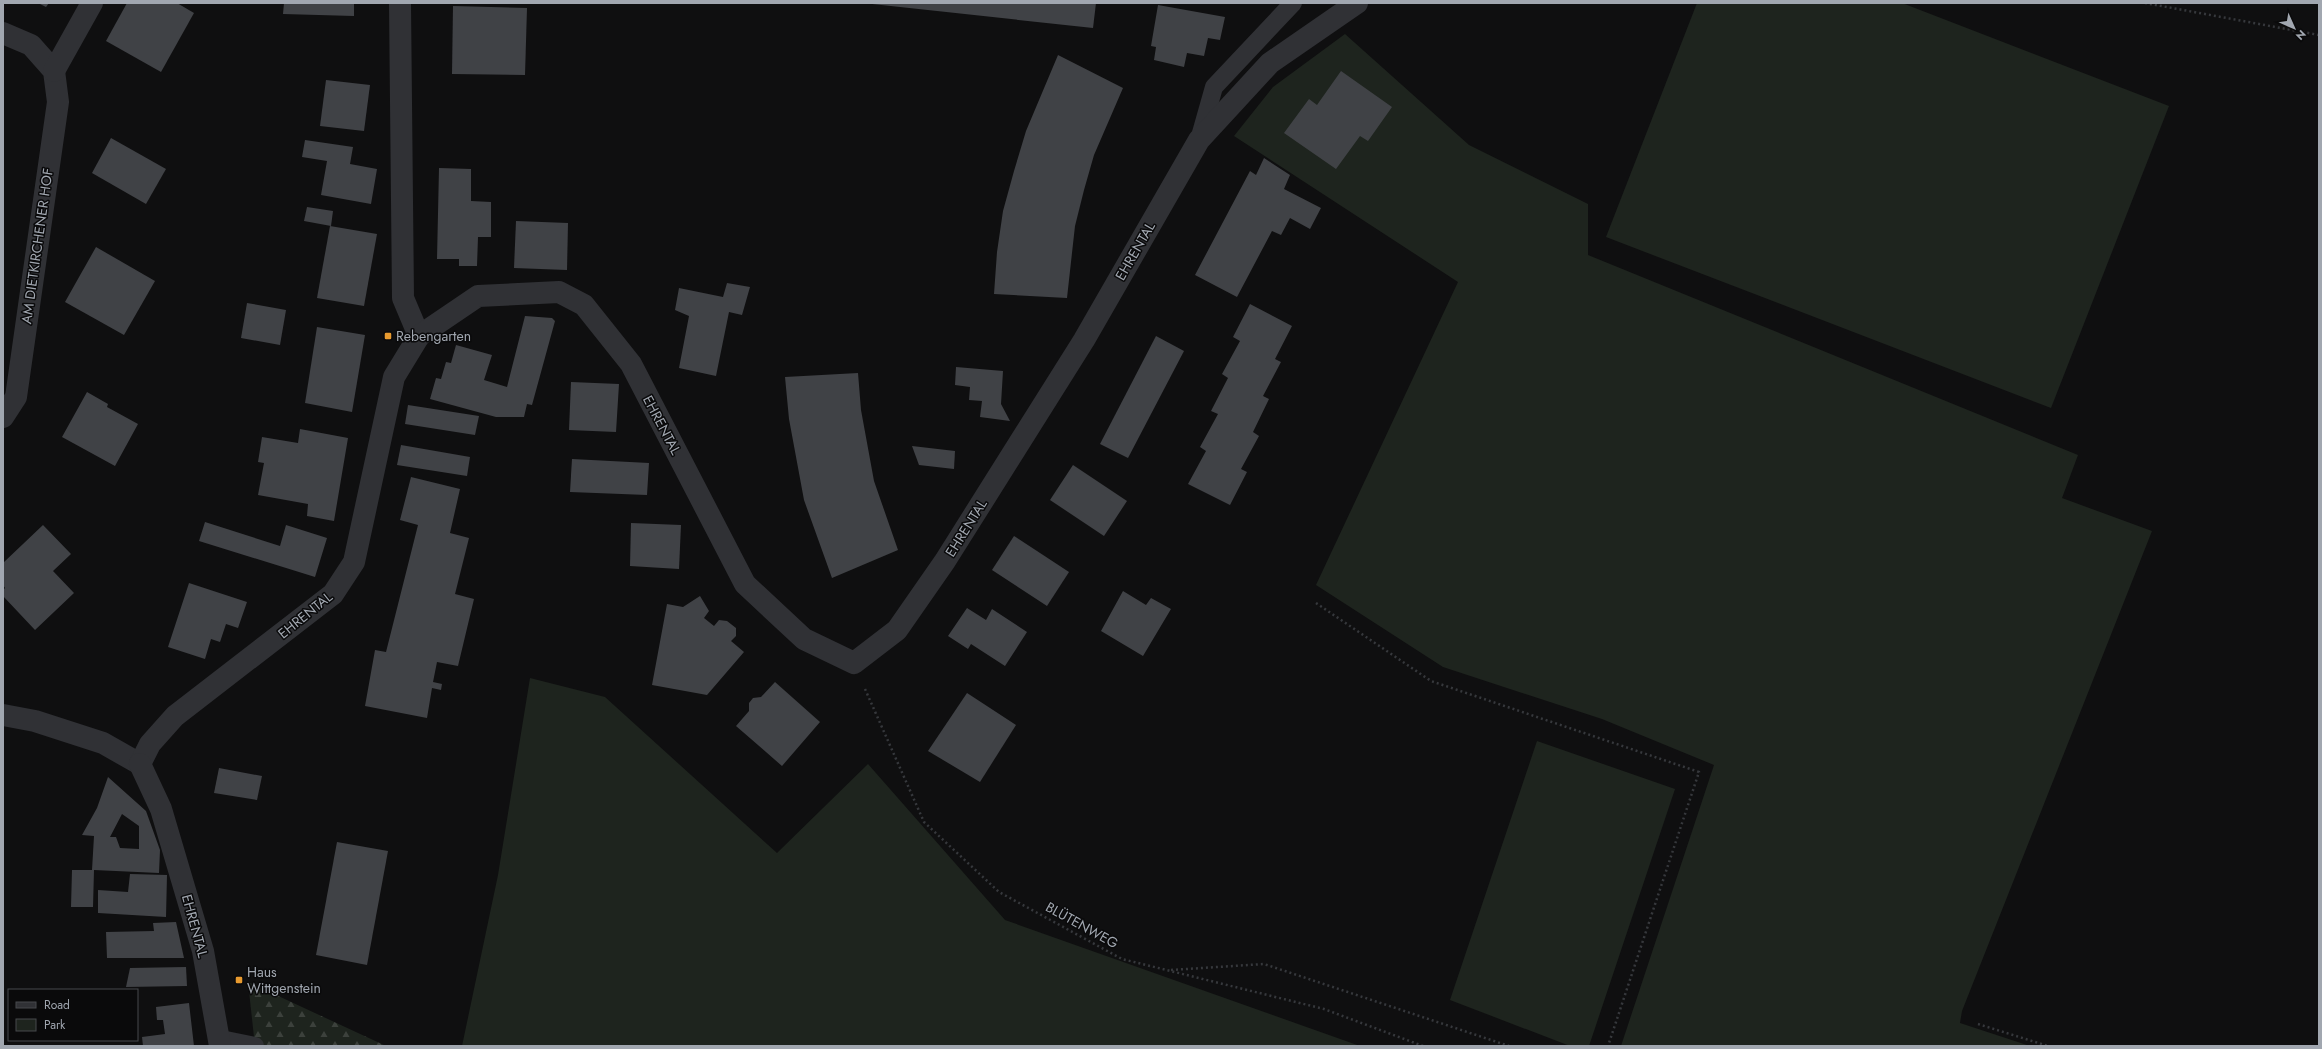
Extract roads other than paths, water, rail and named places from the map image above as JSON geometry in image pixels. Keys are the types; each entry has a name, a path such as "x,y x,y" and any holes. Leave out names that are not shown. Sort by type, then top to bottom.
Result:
{"street":[{"path":"3,34 31,45 54,72 92,3"},
{"path":"400,3 403,298 418,336"},
{"name":"EHRENTAL","path":"221,1042 203,951 188,898 161,809 140,764 150,744 175,716 333,594 354,562 394,377 418,336 478,296 559,292 584,305 631,364 745,584 804,639 854,662 897,630 945,561 1084,340 1199,140 1270,63 1357,3"},
{"name":"AM DIETKIRCHENER HOF","path":"3,417 16,397 58,102 54,72"},
{"path":"3,715 35,721 103,743 140,764"}],"lane":[{"path":"1199,140 1214,87 1293,3"},
{"path":"221,1042 255,1046"}],"place":[{"name":"Rebengarten","path":"388,336"},
{"name":"Haus Wittgenstein","path":"239,980"}]}
